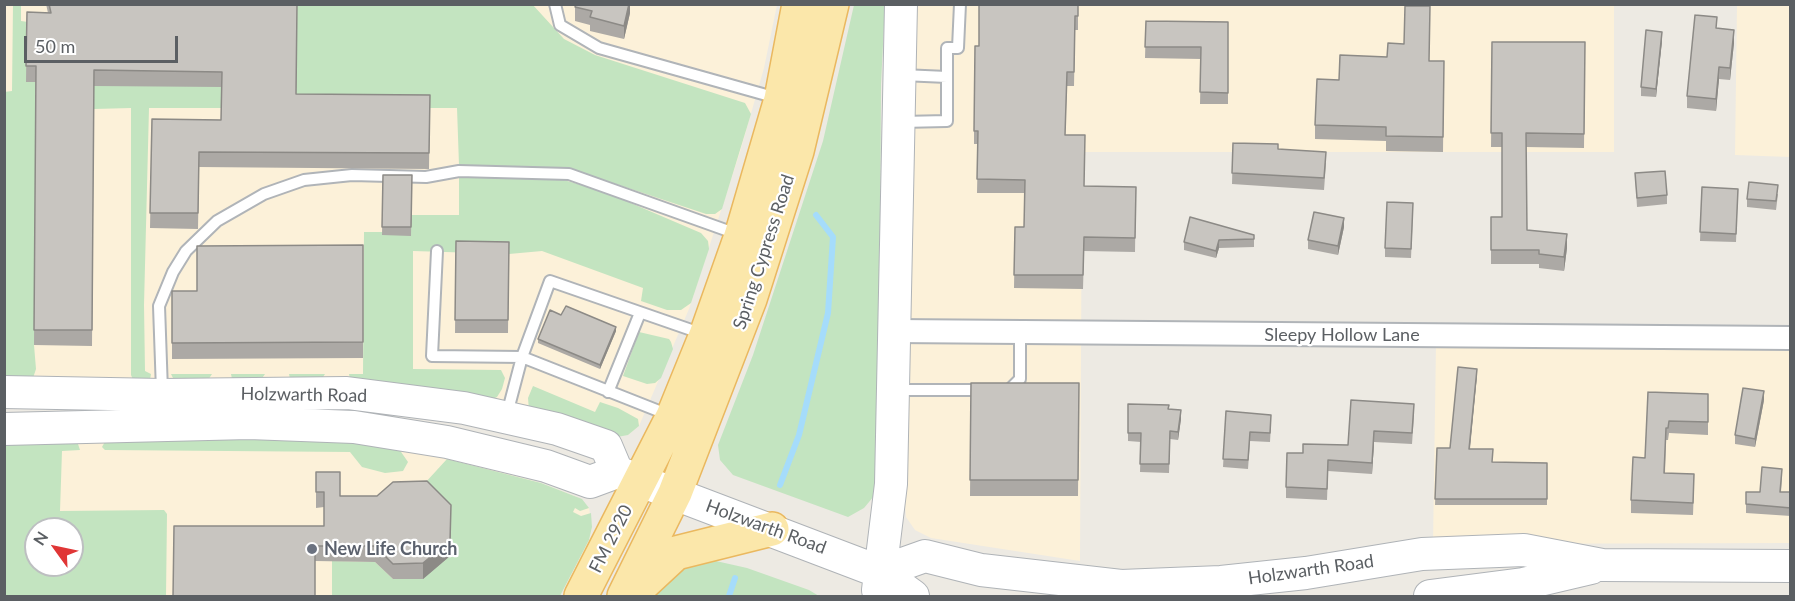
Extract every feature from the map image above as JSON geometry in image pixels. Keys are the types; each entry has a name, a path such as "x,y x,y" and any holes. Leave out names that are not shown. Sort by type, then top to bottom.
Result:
{"main road":[{"path":"879,584 891,484 891,390 901,4"},
{"name":"Spring Cypress Road","path":"629,477 673,416 706,335 741,236 781,99 822,7"},
{"name":"Spring Cypress Road","path":"675,493 750,299 797,150 822,7"},
{"name":"Holzwarth Road","path":"4,392 162,395 347,393 464,408 557,429 606,446 629,477"},
{"path":"91,394 91,426"},
{"name":"Holzwarth Road","path":"4,429 249,423 354,427 447,442 546,466 590,482 629,477 772,529 879,584 913,597"},
{"name":"FM 2920","path":"581,597 629,477"},
{"name":"FM 2920","path":"624,597 675,493"},
{"path":"629,597 676,553 772,529"},
{"name":"Holzwarth Road","path":"879,584 925,556 981,570 1121,586 1221,582 1306,573 1422,554 1524,550 1602,565 1791,566"},
{"name":"Holzwarth Road","path":"1430,597 1523,584 1602,565"}],"street":[{"name":"Sleepy Hollow Lane","path":"894,331 1791,338"}],"lane":[{"path":"555,4 560,25 599,48 781,99"},
{"path":"899,122 947,121 947,48 958,48 960,4"},
{"path":"899,75 947,77"},
{"path":"162,395 159,306 173,272 186,251 217,220 264,194 304,180 352,175 426,177 459,171 569,174 741,236"},
{"path":"436,251 432,356 522,357 673,416"},
{"path":"506,417 522,357 549,281 706,335"},
{"path":"608,392 640,313"},
{"path":"891,390 1009,390 1020,379 1020,333"}],"shaded area":[{"path":"5,5 777,5 764,68 740,152 689,309 639,426 628,435 536,414 5,382"},
{"path":"908,5 1614,5 1614,152 1082,152 1080,561 931,538 915,530 906,517 901,455"},
{"path":"1737,5 1790,5 1790,157 1735,155"},
{"path":"1436,344 1790,347 1790,543 1433,544"},
{"path":"64,437 393,448 462,461 541,483 577,497 589,508 592,527 589,540 560,596 5,596 24,545 24,577 84,577 84,517 34,517"}],"green space":[{"path":"532,4 564,39 595,55 745,103 751,114 722,209 715,214 706,214 571,169 459,165 457,108 149,108 144,305 145,371 151,374 150,380 134,382 131,375 131,108 94,109 34,345 36,369 33,378 5,382 4,92 12,91 13,5 21,5 21,21 28,22 62,82 296,88 297,5"},
{"path":"854,5 885,5 881,84 879,467 874,496 864,508 848,517 733,475 720,460 718,445 753,355 823,141"},
{"path":"493,175 557,178 605,192 701,233 708,241 709,249 691,303 681,310 667,310 641,301 643,288 542,251 509,254 413,251 413,369 501,370 505,378 502,389 497,397 486,402 350,379 349,374 363,374 364,232 382,232 382,235 412,215 459,215 459,178"},
{"path":"639,332 669,339 671,342 673,349 661,378 655,383 647,384 623,376"},
{"path":"171,374 212,374 208,380 174,380"},
{"path":"231,374 265,374 260,381 232,379"},
{"path":"289,374 325,374 321,380 290,379"},
{"path":"533,386 595,412 600,402 618,408 638,419 639,426 628,435 617,437 529,410 528,398"},
{"path":"4,437 73,439 78,444 80,450 62,451 60,511 164,510 167,514 166,596 5,596"},
{"path":"107,438 341,441 399,449 408,462 403,471 385,473 362,467 350,452 105,450 102,447"},
{"path":"447,459 541,483 582,499 589,508 580,511 575,508 573,512 581,516 591,513 592,527 589,540 560,596 332,596 332,561 375,562 393,579 425,483"},
{"path":"707,559 747,568 809,590 819,596 652,596 675,570"}],"building":[{"path":"49,4 297,4 296,94 430,95 429,153 199,152 198,213 150,213 152,119 221,120 222,72 94,70 92,330 34,330 36,66 26,66 27,12 51,13"},
{"path":"576,4 629,4 624,26 590,17 592,11 575,7"},
{"path":"979,4 1078,4 1078,16 1075,16 1074,72 1067,72 1065,135 1085,135 1084,186 1136,187 1135,238 1084,237 1083,275 1014,275 1015,227 1024,227 1025,180 977,179 978,131 974,131 975,46 979,46"},
{"path":"1405,6 1430,6 1429,61 1444,61 1443,137 1386,136 1386,127 1315,125 1317,79 1339,80 1340,55 1387,57 1388,43 1404,44"},
{"path":"1695,15 1717,17 1716,28 1734,30 1730,68 1719,67 1716,99 1687,96"},
{"path":"1146,21 1228,22 1228,93 1200,92 1201,47 1145,47"},
{"path":"1646,30 1662,32 1656,89 1641,87"},
{"path":"1492,42 1585,42 1584,134 1526,133 1527,230 1567,234 1564,257 1539,254 1539,250 1491,250 1491,217 1502,217 1502,133 1491,133"},
{"path":"1233,143 1278,144 1278,149 1326,152 1324,178 1232,173"},
{"path":"1665,171 1667,195 1637,198 1635,173"},
{"path":"383,175 412,175 411,227 382,227"},
{"path":"1749,182 1778,185 1776,201 1747,199"},
{"path":"1702,187 1738,189 1736,234 1700,232"},
{"path":"1387,202 1413,203 1411,249 1385,248"},
{"path":"1314,212 1344,218 1338,246 1308,240"},
{"path":"1190,217 1254,235 1254,239 1219,240 1216,251 1184,242"},
{"path":"456,241 509,242 508,320 455,320"},
{"path":"363,245 363,342 172,343 172,291 197,291 197,246"},
{"path":"566,306 616,327 600,365 538,339 550,310 561,315"},
{"path":"1458,367 1477,369 1469,449 1493,449 1492,462 1547,463 1547,499 1435,499 1437,448 1450,448"},
{"path":"971,383 1079,383 1078,480 970,480"},
{"path":"1743,388 1764,391 1755,439 1735,435"},
{"path":"1648,392 1708,394 1708,422 1669,421 1668,428 1666,428 1664,473 1694,474 1693,503 1631,500 1633,457 1645,458"},
{"path":"1351,400 1414,404 1412,433 1374,431 1372,463 1328,460 1327,489 1286,487 1287,453 1303,453 1303,444 1348,445"},
{"path":"1128,404 1169,405 1168,409 1181,410 1178,432 1170,431 1169,464 1140,464 1141,433 1128,433"},
{"path":"1226,411 1271,415 1270,433 1250,432 1248,460 1223,459"},
{"path":"1762,467 1782,469 1780,492 1791,492 1791,508 1746,504 1746,492 1760,492"},
{"name":"New Life Church","path":"316,472 340,472 340,496 377,496 393,482 427,481 451,505 450,541 423,563 393,564 375,546 315,546 315,597 173,597 174,526 324,526 324,492 316,492"}],"waterway":[{"path":"780,485 799,435 828,313 833,237 816,215"},
{"path":"729,596 735,578"}],"place":[{"name":"New Life Church","path":"312,549"}]}
